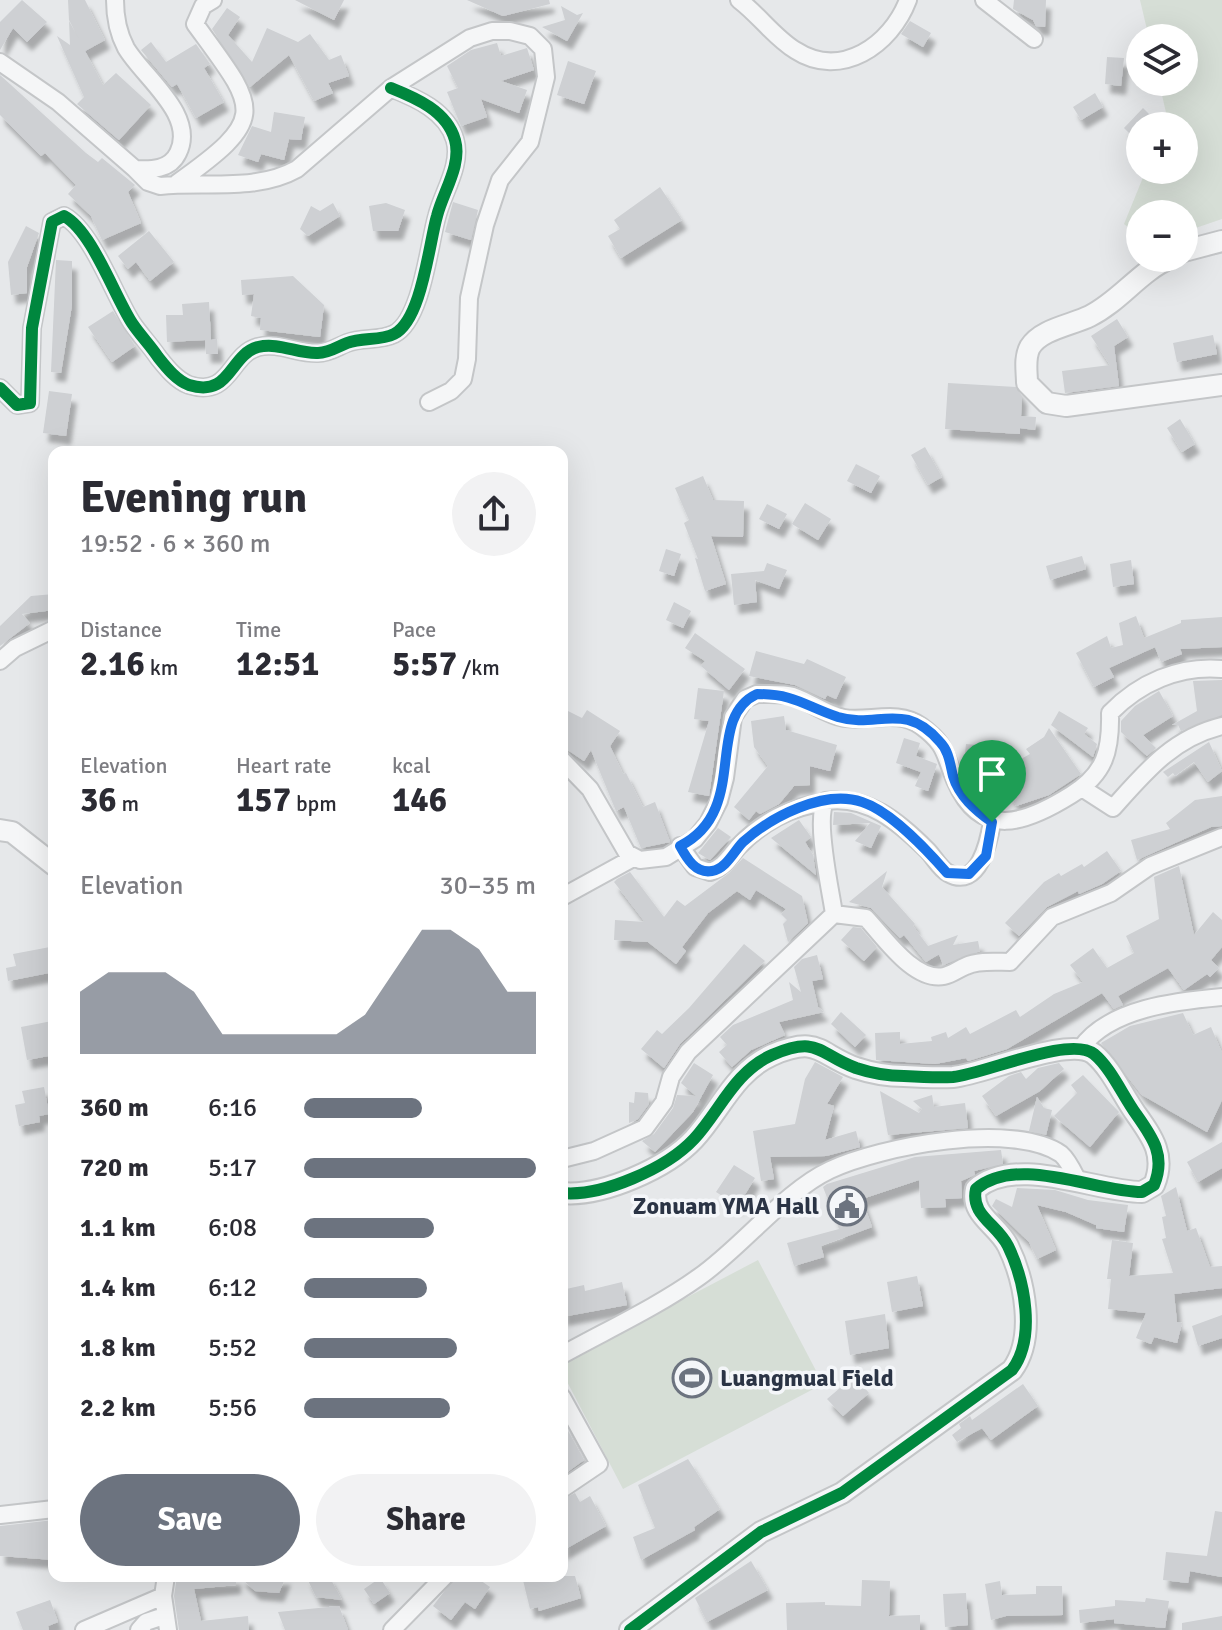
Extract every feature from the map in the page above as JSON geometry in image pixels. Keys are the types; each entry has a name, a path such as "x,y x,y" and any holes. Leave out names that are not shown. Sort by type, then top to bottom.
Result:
{"street":[{"path":"115,0 117,22 127,48 170,105 182,128 180,149 175,158 158,168 135,169"},
{"path":"176,184 232,141 242,123 246,104 243,92 195,24 203,6 213,0"},
{"path":"739,0 796,51 829,60 857,58 881,42 902,17 908,0"},
{"path":"984,0 1034,39"},
{"path":"0,62 58,102 148,182 160,186 263,182 282,178 297,169 391,88 470,38 492,31 530,36 543,49 546,61 546,77 530,142 500,180 492,197 469,298 467,359 463,379 451,391 429,402"},
{"path":"0,388 17,405 30,403 32,328 52,222 64,216 86,240 133,323 170,372 187,384 204,387 219,384 249,351 260,346 286,347 319,354 357,340 395,333 404,326 422,285 436,217 456,155 455,139 445,121 431,107 391,88"},
{"path":"1198,247 1222,241"},
{"path":"1145,272 1111,305 1040,336 1030,347 1026,362 1027,383 1047,403 1066,406 1222,385"},
{"path":"0,661 15,648 48,632"},
{"path":"568,894 633,858 650,861 666,857 695,839 719,801 733,717 745,699 757,694 793,696 840,718 902,717 920,725 944,747 954,779 972,807 992,822 1009,821 1036,812 1082,788 1108,757 1110,713 1125,697 1170,675 1222,669"},
{"path":"1082,788 1113,808 1157,759 1181,740 1222,726"},
{"path":"1204,731 1222,737"},
{"path":"568,766 590,789 633,858"},
{"path":"680,846 695,867 710,872 724,864 746,839 791,809 848,799 871,806 926,849 947,873 957,876 969,874 986,856 992,822"},
{"path":"823,803 822,827 834,914"},
{"path":"0,830 12,832 48,860"},
{"path":"834,914 866,918 915,967 939,977 955,973 967,965 1010,962 1052,917 1111,893 1150,866 1222,837"},
{"path":"568,1158 594,1151 645,1128 664,1102 671,1077 688,1052 834,914"},
{"path":"1081,1048 1104,1026 1125,1017 1164,1006 1222,997"},
{"path":"568,1192 592,1190 634,1178 664,1163 694,1139 730,1088 756,1064 797,1047 811,1045 856,1068 929,1077 973,1073 1060,1049 1081,1048 1094,1054 1154,1140 1160,1171 1154,1185 1142,1192 1125,1192 1077,1179 997,1178 976,1189 974,1201 978,1211 1008,1246 1020,1283 1025,1341 1022,1357 1012,1370 842,1493 761,1532 630,1630"},
{"path":"568,1352 699,1278 800,1190 831,1169 912,1147 984,1137 1031,1142 1049,1149 1063,1156 1077,1179"},
{"path":"568,1408 599,1464 568,1485"},
{"path":"0,1515 48,1510"},
{"path":"139,1630 146,1622 166,1623 163,1596 165,1582"},
{"path":"392,1630 439,1582"},
{"path":"84,1630 163,1596"}],"shaded area":[{"path":"1140,0 1222,0 1222,219 1198,227 1198,200 1134,200 1140,184 1198,184 1198,112 1166,112 1162,96 1198,96 1198,24 1146,24"},
{"name":"Luangmual Field","path":"758,1260 823,1384 623,1489 568,1384 568,1360"}],"building":[{"path":"22,0 47,22 27,42 13,28 0,50 0,22"},
{"path":"68,0 85,0 105,40 85,51 103,85 116,73 151,105 119,140 77,104 84,97 57,36 70,45 69,21 79,39 69,20"},
{"path":"295,0 344,0 334,20"},
{"path":"467,0 549,0 550,4 503,16"},
{"path":"1014,0 1046,0 1045,27 1036,26 1033,20 1013,9"},
{"path":"561,6 577,15 583,13 567,41 542,27 565,20"},
{"path":"227,8 240,17 228,35 252,62 267,28 298,42 310,34 329,60 341,55 349,76 328,83 333,93 314,101 289,55 250,87 212,29"},
{"path":"910,21 931,33 923,47 901,34"},
{"path":"151,42 166,62 196,44 210,64 204,68 224,102 196,118 177,84 172,87 141,50"},
{"path":"497,43 501,56 527,48 534,70 501,81 527,90 519,113 481,99 487,117 461,126 447,92 458,88 447,66 471,50"},
{"path":"1107,57 1124,58 1121,86 1105,84"},
{"path":"568,61 596,71 584,104 557,95"},
{"path":"0,75 86,153 98,162 102,158 135,185 128,192 141,223 102,240 91,216 68,194 76,185 45,153 41,156 0,115"},
{"path":"1095,93 1103,107 1081,120 1073,107"},
{"path":"274,112 305,117 301,140 289,139 284,160 261,154 258,162 238,155 252,126 271,132"},
{"path":"660,187 682,220 621,258 608,236 620,229 614,220"},
{"path":"453,202 478,210 471,240 445,232"},
{"path":"333,203 340,216 308,236 300,229 311,206 320,211"},
{"path":"386,203 405,210 398,231 373,231 369,206"},
{"path":"26,226 39,233 27,267 27,293 11,295 8,262"},
{"path":"149,231 174,262 150,281 136,262 128,269 118,256"},
{"path":"56,260 72,261 72,305 61,373 51,372"},
{"path":"293,276 324,305 320,337 260,330 261,318 251,316 254,294 242,295 241,280"},
{"path":"209,302 211,340 217,339 218,354 206,354 205,340 167,342 166,315 183,315 182,304"},
{"path":"113,311 135,346 112,362 88,327"},
{"path":"1117,319 1128,337 1114,346 1119,386 1065,393 1062,371 1110,365 1091,336"},
{"path":"1213,335 1217,354 1177,362 1173,343"},
{"path":"948,383 1016,387 1022,396 1021,416 1036,417 1035,430 1020,428 1020,434 945,429"},
{"path":"49,391 72,394 66,436 43,433"},
{"path":"1180,419 1195,444 1182,452 1167,428"},
{"path":"925,447 942,477 928,485 911,455"},
{"path":"856,464 880,476 871,493 847,481"},
{"path":"703,476 713,500 744,501 743,537 711,536 726,584 705,591 695,558 698,559 684,523 689,520 675,488"},
{"path":"805,503 831,519 818,540 792,524"},
{"path":"767,504 787,514 779,529 759,519"},
{"path":"666,549 681,554 674,576 659,571"},
{"path":"1082,556 1086,569 1050,580 1046,566"},
{"path":"1131,560 1134,584 1113,587 1110,564"},
{"path":"767,563 787,570 779,589 755,580 757,602 734,605 731,574 764,571"},
{"path":"48,595 48,611 22,614 30,623 0,646 0,626 31,596"},
{"path":"674,602 691,611 683,628 666,620"},
{"path":"1136,616 1144,638 1181,623 1181,620 1222,617 1222,647 1180,649 1182,654 1161,662 1155,647 1109,668 1114,677 1094,687 1076,653 1107,636 1111,648 1123,645 1119,623"},
{"path":"695,633 745,669 729,690 701,666 705,661 685,648"},
{"path":"756,651 804,664 807,659 846,677 836,699 827,695 825,699 795,685 749,676"},
{"path":"1222,680 1222,715 1181,731 1178,725 1172,725 1197,711 1193,681"},
{"path":"698,688 724,691 709,796 688,792 709,721 694,719"},
{"path":"1159,691 1173,716 1143,735 1156,748 1147,756 1121,732 1121,721 1135,706"},
{"path":"587,710 620,731 610,746 643,807 655,802 670,842 641,848 624,807 616,811 591,750 584,761 568,750 568,711 582,718"},
{"path":"1059,711 1088,728 1084,734 1097,744 1093,757 1051,725"},
{"path":"784,716 786,730 837,745 830,771 810,766 810,785 794,786 779,804 760,814 756,811 749,820 734,807 768,766 754,747 751,721"},
{"path":"1049,728 1081,774 1049,795 1016,806 1005,786 1011,783 1003,769 1030,754 1026,749 1044,737"},
{"path":"904,738 920,743 916,756 937,764 928,791 915,786 921,772 896,763"},
{"path":"1209,742 1222,771 1208,782 1194,762 1175,776 1173,773 1168,777 1163,772"},
{"path":"966,744 988,746 986,764 964,762"},
{"path":"1222,796 1222,826 1211,827 1137,860 1131,840 1170,829 1166,823 1195,800"},
{"path":"834,812 851,813 881,826 871,848 855,841 870,823 833,825"},
{"path":"799,820 811,837 805,842 813,855 816,875 771,838"},
{"path":"718,828 731,837 710,860 698,853"},
{"path":"1107,851 1121,871 1102,884 1079,894 1078,891 1047,907 1019,936 1005,923 1044,882 1082,864 1084,867"},
{"path":"743,858 802,896 808,923 788,942 783,924 787,920 781,914 786,909 756,890 750,900 737,891 708,913 682,947 686,951 676,964 648,942 614,940 615,920 645,922 614,882 617,879 630,872 664,917 677,900 685,906 729,873"},
{"path":"1179,866 1194,935 1213,912 1222,920 1222,947 1211,960 1219,968 1210,977 1207,974 1184,990 1168,968 1118,996 1123,1005 1114,1009 1102,993 1007,1049 968,1061 966,1058 935,1064 876,1060 875,1033 900,1032 900,1044 932,1041 931,1037 946,1032 948,1038 966,1027 970,1034 1016,1010 1020,1017 1054,994 1083,982 1070,965 1093,948 1107,968 1134,953 1126,936 1159,919 1154,877"},
{"path":"887,871 882,887 915,924 913,926 928,946 958,935 953,945 978,941 980,951 943,965 939,954 926,962 904,935 900,938 871,908 849,902"},
{"path":"853,927 861,928 877,947 864,961 841,940"},
{"path":"744,944 765,961 680,1044 664,1068 641,1049 657,1030 662,1034 689,1008"},
{"path":"48,947 48,973 8,981 6,968 16,966 13,954"},
{"path":"817,955 823,979 812,981 818,1007 824,1012 779,1022 785,1035 751,1050 732,1067 719,1052 727,1045 720,1037 733,1025 793,1000 789,982 801,992 794,967 802,959"},
{"path":"841,1012 866,1035 855,1047 831,1024"},
{"path":"1183,1013 1193,1035 1211,1027 1222,1053 1222,1100 1207,1132 1142,1095 1101,1043 1130,1026"},
{"path":"48,1022 48,1056 27,1060 21,1027"},
{"path":"815,1062 843,1077 827,1104 834,1106 825,1140 856,1131 860,1147 826,1156 770,1157 774,1179 761,1181 753,1131 795,1124 805,1079"},
{"path":"694,1063 713,1075 693,1112 655,1152 642,1141 654,1134 673,1108 677,1095 696,1096 681,1083"},
{"path":"1059,1063 1064,1069 1040,1091 996,1116 982,1096 1009,1076 1021,1072 1026,1079 1038,1068"},
{"path":"1083,1075 1119,1112 1090,1147 1054,1116 1077,1093 1071,1085"},
{"path":"44,1087 48,1114 39,1116 40,1122 19,1126 15,1105 25,1103 22,1091"},
{"path":"880,1091 919,1113 922,1109 913,1101 932,1095 934,1107 965,1103 968,1128 888,1135"},
{"path":"635,1092 648,1093 649,1104 638,1119 629,1123 629,1102 634,1103"},
{"path":"1037,1097 1044,1108 1052,1110 1046,1135 1029,1131"},
{"path":"1222,1142 1222,1168 1198,1182 1187,1162"},
{"path":"1001,1150 1003,1164 974,1171 975,1175 961,1181 962,1198 945,1199 946,1207 921,1208 919,1180 862,1199 872,1227 821,1246 824,1257 794,1266 787,1243 839,1229 823,1187 827,1184 915,1157"},
{"path":"734,1165 755,1178 738,1206 716,1192"},
{"path":"1176,1187 1187,1231 1196,1228 1210,1267 1222,1266 1222,1288 1174,1294 1177,1322 1182,1323 1177,1343 1154,1337 1151,1344 1136,1338 1146,1313 1108,1309 1111,1279 1107,1279 1112,1240 1133,1243 1129,1276 1173,1273 1162,1239 1166,1238 1162,1217 1166,1216 1161,1196"},
{"path":"1017,1188 1055,1190 1088,1200 1128,1205 1124,1232 1096,1228 1096,1225 1066,1212 1037,1205 1056,1250 1037,1259 1029,1242 992,1206 996,1199 1012,1207"},
{"path":"917,1276 923,1306 892,1312 887,1282"},
{"path":"622,1282 627,1305 568,1316 568,1289 584,1285 585,1291"},
{"path":"885,1314 889,1348 850,1355 845,1321"},
{"path":"1222,1315 1222,1338 1198,1346 1192,1326"},
{"path":"854,1376 869,1393 843,1416 827,1399"},
{"path":"1023,1384 1038,1406 991,1440 982,1428 957,1442 952,1435 961,1428 959,1424 970,1416 972,1420"},
{"path":"568,1431 584,1460 568,1472"},
{"path":"688,1459 720,1509 694,1527 695,1530 641,1560 633,1537 655,1528 638,1485"},
{"path":"575,1493 580,1502 590,1496 606,1526 568,1548 568,1497"},
{"path":"1215,1511 1222,1512 1222,1577 1190,1571 1188,1583 1163,1580 1166,1552 1207,1556"},
{"path":"48,1521 48,1560 0,1556 0,1526"},
{"path":"751,1561 768,1590 707,1622 695,1598"},
{"path":"568,1576 575,1576 581,1598 539,1611 538,1607 530,1609 523,1582 568,1582"},
{"path":"862,1580 890,1581 889,1616 920,1615 920,1630 787,1630 786,1603 825,1602 825,1605 861,1606"},
{"path":"1000,1581 1002,1595 1036,1594 1036,1586 1062,1586 1063,1615 1006,1616 991,1620 985,1584"},
{"path":"176,1582 236,1582 236,1585 194,1589 201,1621 248,1616 249,1630 179,1630 174,1596"},
{"path":"245,1582 284,1582 279,1593 255,1591"},
{"path":"309,1582 332,1582 342,1600 316,1597"},
{"path":"374,1582 383,1582 390,1593 374,1604 364,1589"},
{"path":"451,1582 483,1582 490,1587 475,1609 465,1602 451,1620 433,1606"},
{"path":"966,1593 968,1625 945,1627 943,1594"},
{"path":"1146,1598 1169,1601 1165,1628 1114,1623 1114,1619 1080,1623 1079,1610 1115,1606 1115,1600 1145,1602"},
{"path":"50,1600 58,1622 48,1626 49,1630 23,1630 16,1612"},
{"path":"339,1606 348,1630 285,1630 278,1612"},
{"path":"1222,1616 1222,1630 1182,1630 1182,1623"}],"cycle path":[{"path":"0,388 17,405 30,403 32,328 52,222 64,216 84,235 93,249 135,327 168,369 189,385 213,386 222,381 248,351 258,347 322,353 353,341 394,334 404,326 418,298 437,216 454,169 456,149 451,130 438,113 391,88"},
{"path":"568,1193 614,1185 668,1160 694,1139 747,1071 772,1055 800,1047 817,1049 843,1063 868,1071 935,1077 967,1074 1047,1052 1082,1049 1094,1054 1111,1074 1148,1131 1158,1156 1154,1185 1142,1192 1034,1175 993,1179 976,1189 977,1206 1008,1246 1023,1292 1024,1342 1012,1370 842,1493 761,1532 630,1630"}],"place":[{"name":"Zonuam YMA Hall","path":"847,1206"},
{"name":"Luangmual Field","path":"692,1378"}],"route":[{"path":"757,694 793,696 840,718 902,717 920,725 937,737 944,747 954,779 963,795 972,807 992,822 986,856 969,874 957,876 947,873 926,849 882,813 860,801 848,799 791,809 746,839 724,864 710,872 695,867 680,846 695,839 708,823 719,801 725,778 729,731 736,709 745,699 757,694"}]}
